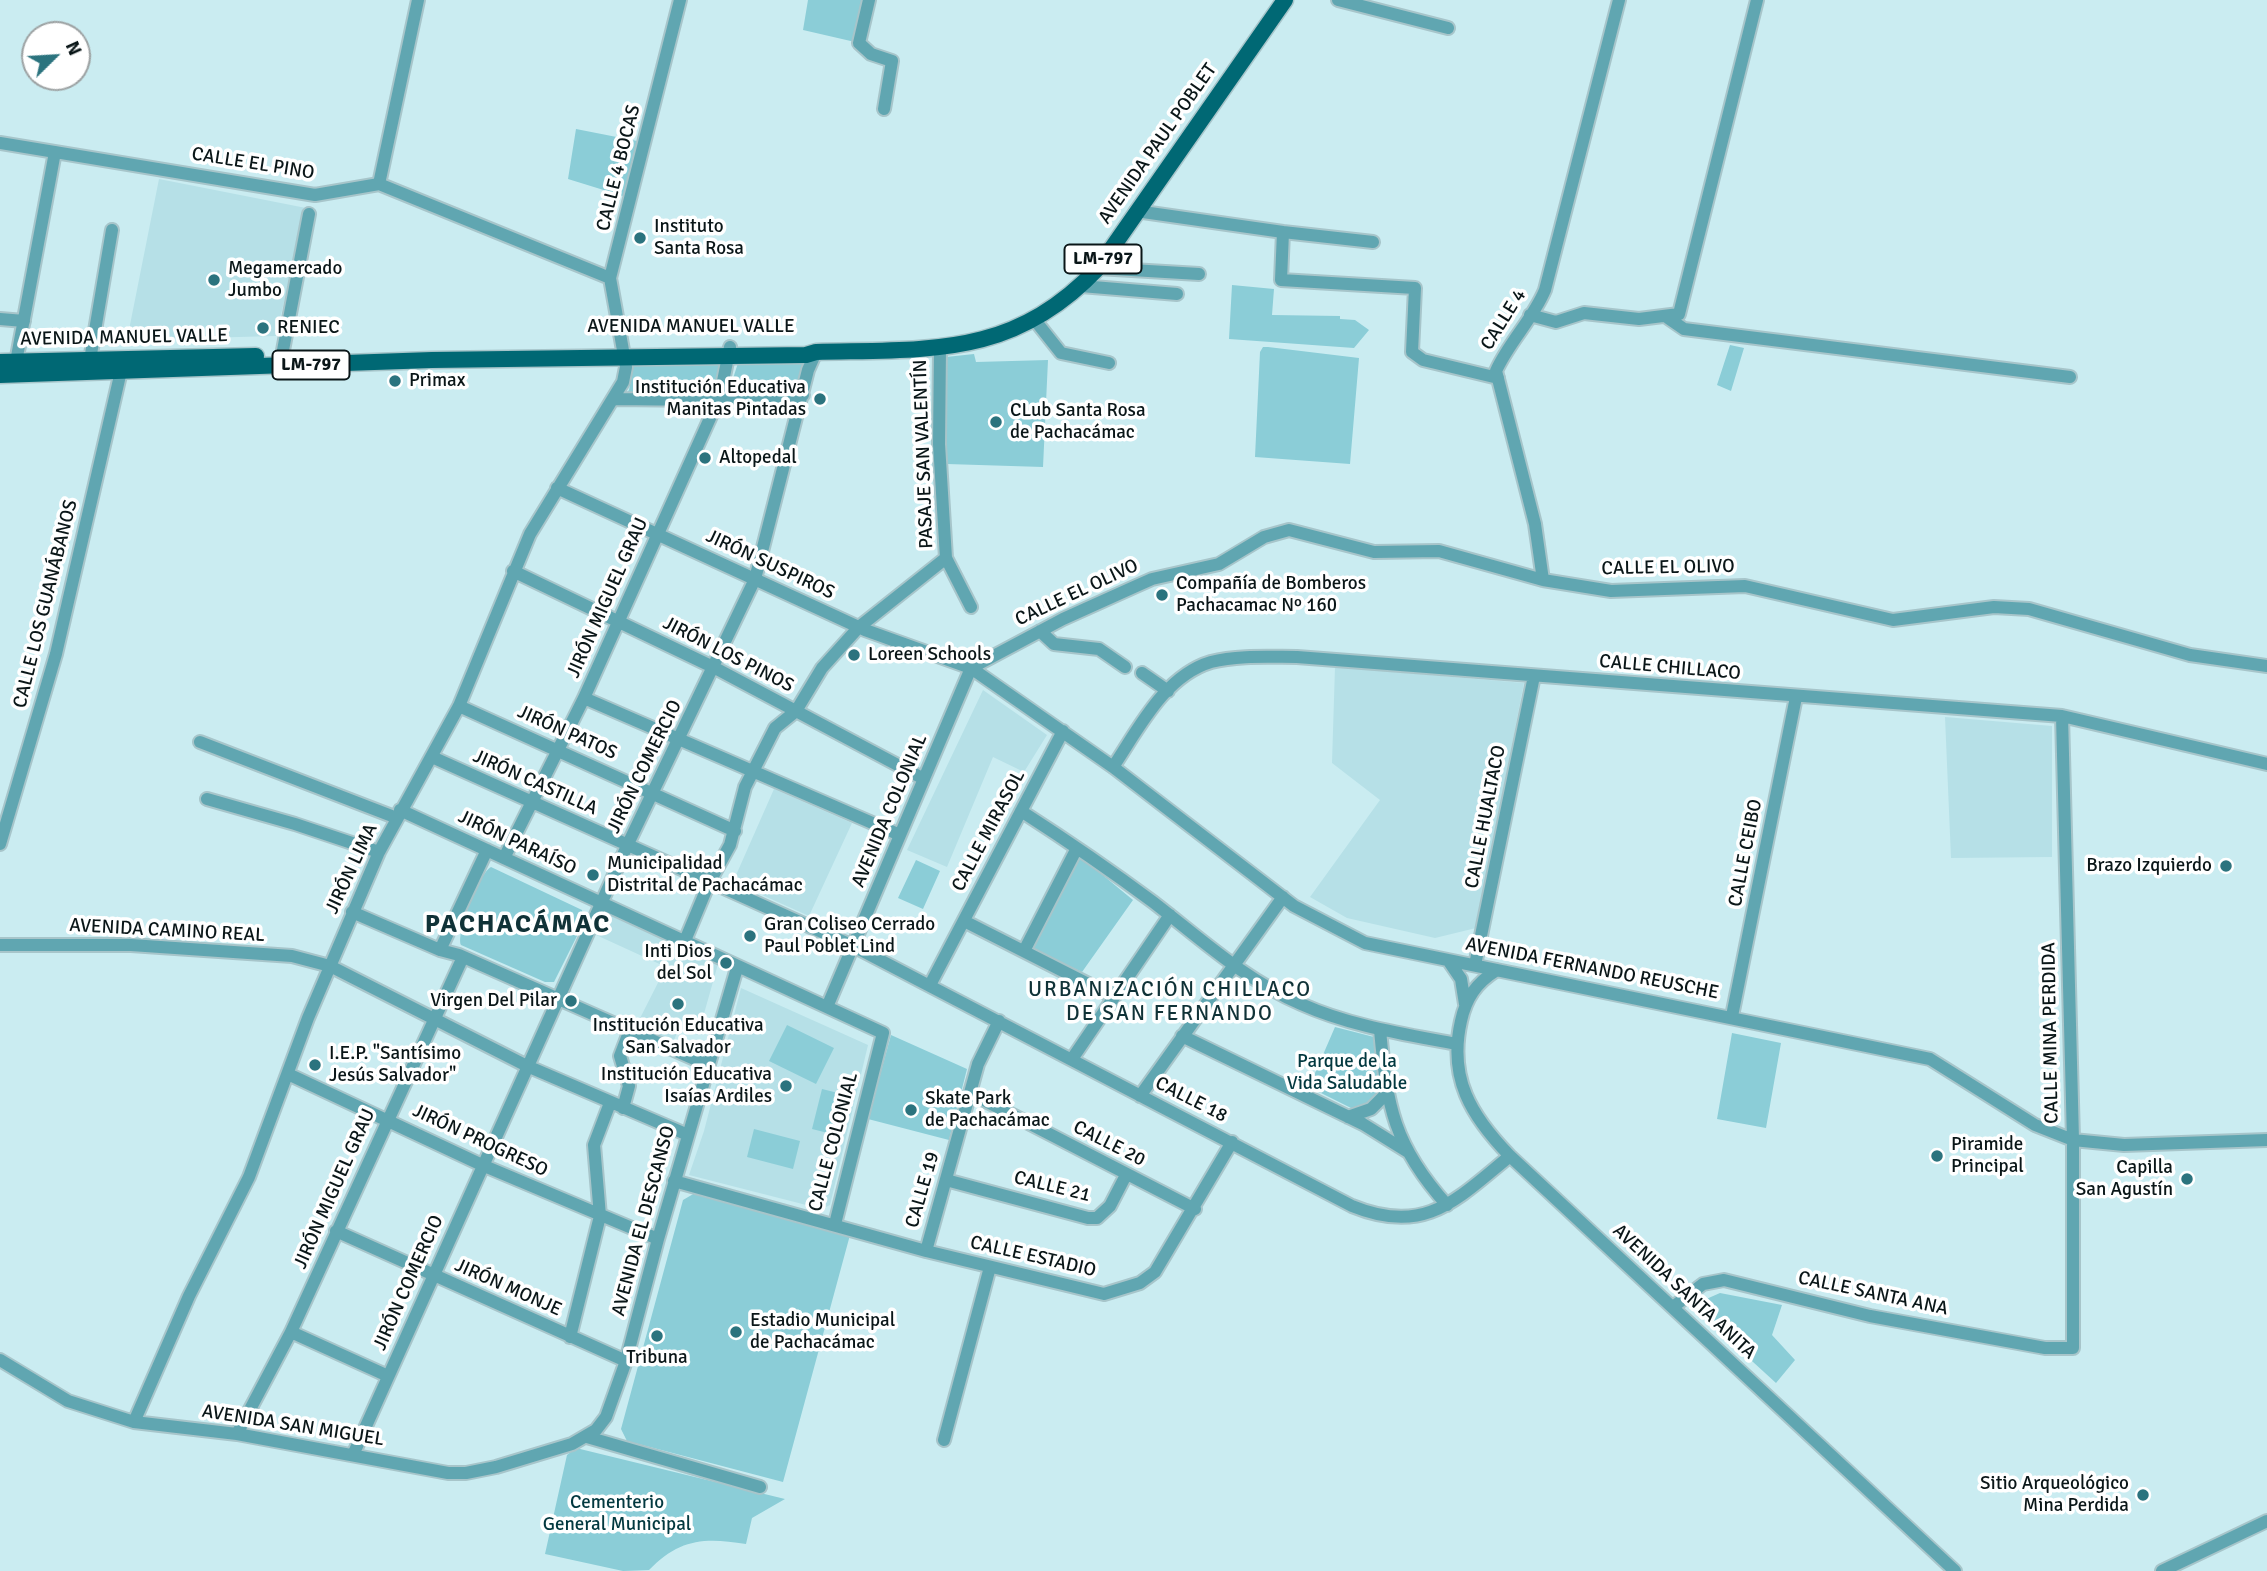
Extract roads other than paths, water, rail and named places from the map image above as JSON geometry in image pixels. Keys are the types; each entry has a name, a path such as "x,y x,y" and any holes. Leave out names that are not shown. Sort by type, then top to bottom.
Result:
{"main road":[{"name":"AVENIDA PAUL POBLET","path":"816,352 940,348 980,342 1007,334 1081,286 1098,268 1285,0"},
{"name":"AVENIDA MANUEL VALLE","path":"8,362 281,360 729,351 806,355 816,352"},
{"name":"AVENIDA MANUEL VALLE","path":"0,375 121,371 281,360"}],"street":[{"path":"418,0 379,184 610,278"},
{"name":"CALLE 4 BOCAS","path":"622,352 610,278 680,0"},
{"path":"869,0 859,43 867,51 892,61 884,109"},
{"path":"1338,0 1448,28"},
{"name":"CALLE 4","path":"1543,580 1535,524 1496,371 1505,350 1531,315 1545,290 1619,0"},
{"path":"1531,315 1556,322 1584,313 1639,319 1668,318 1679,314 1684,303 1757,0"},
{"name":"CALLE EL PINO","path":"0,143 315,195 379,184"},
{"path":"8,362 24,321 55,152"},
{"path":"1136,211 1373,242"},
{"path":"281,360 309,214"},
{"path":"90,360 112,230"},
{"path":"1283,232 1281,280 1415,288 1412,352 1418,358 1498,378"},
{"path":"1098,268 1199,275"},
{"path":"1081,286 1177,294"},
{"path":"0,318 24,321"},
{"path":"1034,318 1061,354 1109,363"},
{"path":"1668,318 1684,329 2070,377"},
{"name":"PASAJE SAN VALENTÍN","path":"940,348 939,444 946,558 971,607"},
{"name":"JIRÓN MIGUEL GRAU","path":"504,858 584,698 719,399 729,351"},
{"name":"JIRÓN LIMA","path":"134,1422 189,1296 249,1177 330,966 379,852 459,706 513,571 556,488 614,400 626,372 622,352"},
{"name":"JIRÓN COMERCIO","path":"353,1455 627,845 715,668 755,579 816,352"},
{"name":"CALLE LOS GUANÁBANOS","path":"0,844 56,654 121,371"},
{"path":"614,400 803,395"},
{"name":"JIRÓN SUSPIROS","path":"556,488 859,627 971,668"},
{"name":"CALLE EL OLIVO","path":"971,668 1040,631 1152,579 1213,566 1264,537 1289,530 1374,552 1439,551 1543,580 1611,591 1745,586 1893,620 1994,607 2029,610 2190,655 2267,669"},
{"name":"PASAJE SAN VALENTÍN","path":"684,943 709,883 721,865 735,831 746,787 775,728 796,711 822,668 859,627 946,558"},
{"name":"JIRÓN LOS PINOS","path":"513,571 715,668 924,779"},
{"path":"1040,631 1054,644 1099,649 1125,667"},
{"name":"CALLE CHILLACO","path":"1113,767 1150,710 1179,681 1210,663 1260,657 1297,657 1797,698 2062,716 2267,764"},
{"name":"AVENIDA FERNANDO REUSCHE","path":"971,668 1113,767 1283,897 1365,943 1732,1016 1930,1059 2035,1125 2073,1140 2124,1145 2267,1140"},
{"name":"AVENIDA COLONIAL","path":"827,1007 971,668"},
{"path":"1142,673 1168,691"},
{"name":"CALLE HUALTACO","path":"1475,965 1534,676"},
{"path":"584,698 900,835"},
{"name":"CALLE CEIBO","path":"1732,1016 1797,698"},
{"name":"JIRÓN PATOS","path":"459,706 735,831"},
{"name":"CALLE MINA PERDIDA","path":"2062,716 2073,1140 2073,1348"},
{"name":"CALLE MIRASOL","path":"930,985 1063,731"},
{"name":"JIRÓN PARAÍSO","path":"200,743 399,814 487,850 737,968 742,967 883,1033"},
{"name":"JIRÓN CASTILLA","path":"432,757 853,946"},
{"path":"207,799 379,852"},
{"path":"1021,811 1170,915 1233,967 1302,1005 1380,1030 1456,1044"},
{"path":"1024,951 1077,848"},
{"path":"440,950 487,850"},
{"path":"1140,1096 1283,897"},
{"path":"352,912 440,950 463,957 708,1065"},
{"path":"1073,1059 1170,915"},
{"path":"964,921 1114,997"},
{"name":"AVENIDA CAMINO REAL","path":"0,945 131,944 292,956 330,966 527,1066 688,1135"},
{"name":"CALLE 18","path":"853,946 1140,1096 1380,1217 1404,1218 1447,1205 1510,1156"},
{"name":"JIRÓN MIGUEL GRAU","path":"237,1434 291,1332 463,957"},
{"name":"AVENIDA SANTA ANITA","path":"1448,960 1461,979 1465,1005"},
{"name":"AVENIDA EL DESCANSO","path":"587,1437 606,1417 626,1361 674,1181 737,968"},
{"name":"AVENIDA SANTA ANITA","path":"1497,970 1479,983 1465,1005 1456,1044 1458,1066 1469,1104 1480,1122 1510,1156 1955,1571"},
{"name":"CALLE 19","path":"926,1251 978,1064 999,1021"},
{"path":"570,1337 600,1216 594,1145 629,1086 620,1056 630,1030"},
{"path":"1380,1030 1386,1094 1408,1152 1424,1180 1447,1205"},
{"name":"CALLE COLONIAL","path":"674,1181 835,1224 883,1033"},
{"path":"1182,1036 1384,1135 1408,1152"},
{"name":"JIRÓN PROGRESO","path":"288,1074 482,1165 658,1239"},
{"name":"CALLE 20","path":"970,1093 1195,1209"},
{"path":"1348,1117 1371,1109 1386,1094"},
{"name":"CALLE ESTADIO","path":"835,1224 990,1268 1104,1294 1117,1292 1140,1283 1154,1272 1195,1209 1232,1142"},
{"name":"CALLE 21","path":"946,1180 1088,1218 1097,1217 1110,1206 1126,1175"},
{"name":"JIRÓN MONJE","path":"336,1231 626,1361"},
{"path":"944,1440 990,1268"},
{"name":"CALLE SANTA ANA","path":"1673,1307 1703,1284 1724,1280 1870,1316 2045,1348 2073,1348"},
{"path":"291,1332 388,1376"},
{"name":"AVENIDA SAN MIGUEL","path":"0,1360 68,1401 134,1422 237,1434 466,1474 587,1437"},
{"path":"587,1437 760,1487"},
{"path":"2162,1571 2267,1521"}],"place":[{"name":"Instituto Santa Rosa","path":"640,238"},
{"name":"Megamercado Jumbo","path":"214,280"},
{"name":"RENIEC","path":"263,328"},
{"name":"Primax","path":"395,381"},
{"name":"Institución Educativa Manitas Pintadas","path":"820,399"},
{"name":"CLub Santa Rosa de Pachacámac","path":"996,422"},
{"name":"Altopedal","path":"705,458"},
{"name":"Compañía de Bomberos Pachacamac Nº 160","path":"1162,595"},
{"name":"Loreen Schools","path":"854,655"},
{"name":"Brazo Izquierdo","path":"2226,866"},
{"name":"Municipalidad Distrital de Pachacámac","path":"593,875"},
{"name":"Gran Coliseo Cerrado Paul Poblet Lind","path":"750,936"},
{"name":"Inti Dios del Sol","path":"726,963"},
{"name":"Virgen Del Pilar","path":"571,1001"},
{"name":"Institución Educativa San Salvador","path":"678,1004"},
{"name":"I.E.P. \"Santísimo Jesús Salvador\"","path":"315,1065"},
{"name":"Institución Educativa Isaías Ardiles","path":"786,1086"},
{"name":"Skate Park de Pachacámac","path":"911,1110"},
{"name":"Piramide Principal","path":"1937,1156"},
{"name":"Capilla San Agustín","path":"2187,1179"},
{"name":"Estadio Municipal de Pachacámac","path":"736,1332"},
{"name":"Tribuna","path":"657,1336"},
{"name":"Sitio Arqueológico Mina Perdida","path":"2143,1495"}],"district":[{"name":"PACHACÁMAC","path":"518,925"},
{"name":"URBANIZACIÓN CHILLACO DE SAN FERNANDO","path":"1170,1002"}],"park label":[{"name":"Parque de la Vida Saludable","path":"1347,1073"},
{"name":"Cementerio General Municipal","path":"617,1514"}]}
